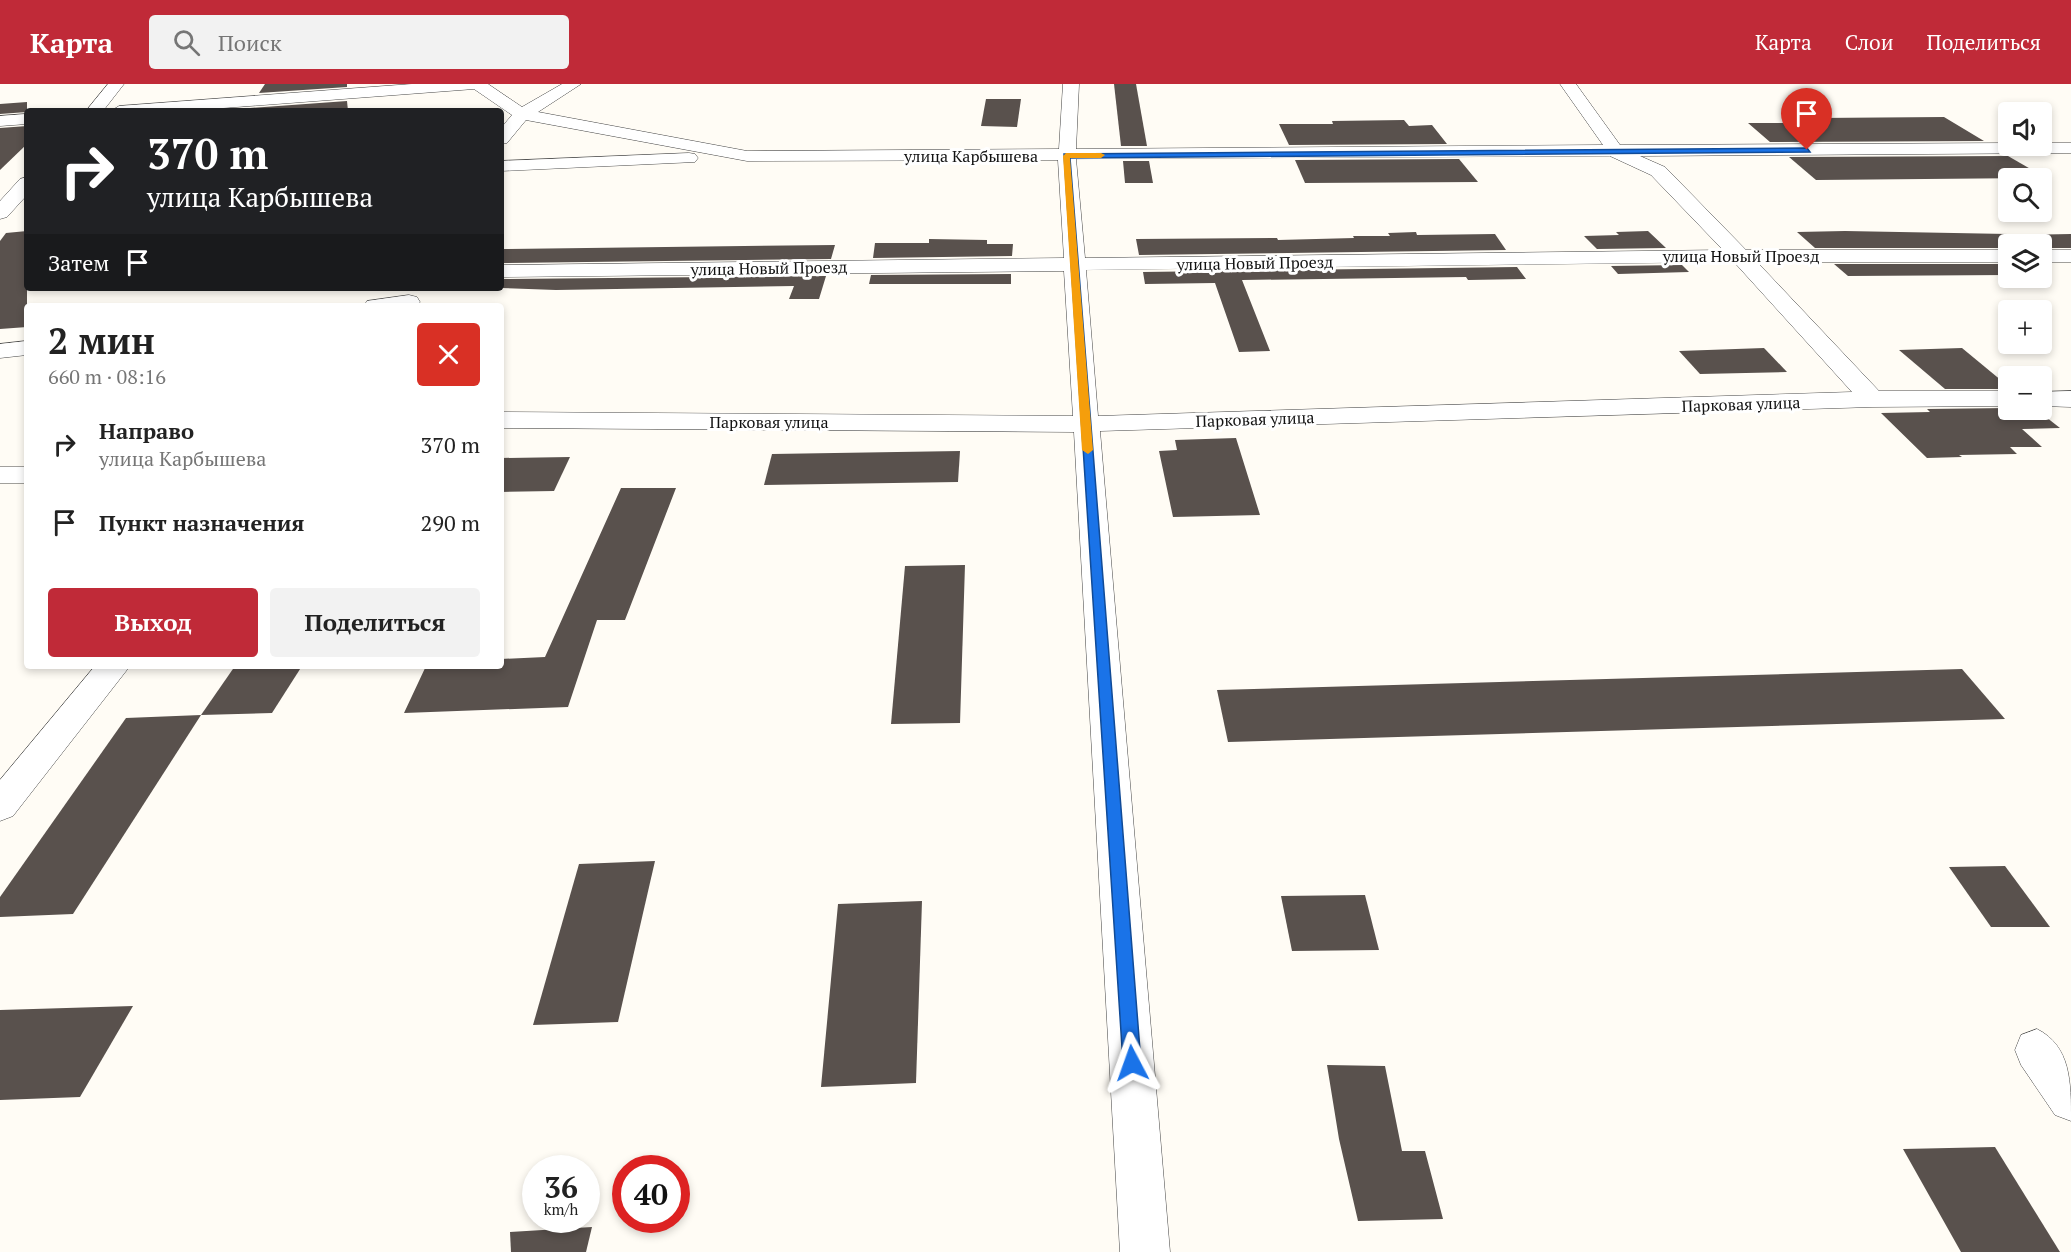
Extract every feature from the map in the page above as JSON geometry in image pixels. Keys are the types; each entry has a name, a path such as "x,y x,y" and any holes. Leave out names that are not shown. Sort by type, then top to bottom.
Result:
{"street":[{"path":"96,108 116,84"},
{"path":"258,100 274,84"},
{"path":"157,108 476,84 522,114"},
{"path":"504,135 522,114 573,84"},
{"path":"1071,84 1066,156 1145,1252"},
{"path":"1568,84 1616,152 1658,171 1872,399"},
{"name":"улица Карбышева","path":"522,114 747,156 1066,156 2071,148"},
{"path":"0,121 24,119"},
{"path":"504,166 747,156"},
{"path":"0,212 24,186"},
{"path":"0,212 24,209"},
{"name":"улица Новый Проезд","path":"504,271 1740,256 1998,256"},
{"path":"2052,256 2071,256"},
{"path":"394,303 412,300"},
{"path":"0,351 24,348"},
{"name":"Парковая улица","path":"504,420 1086,424 1872,399 1998,399"},
{"path":"2052,399 2071,399"},
{"path":"0,476 24,475"},
{"path":"0,806 112,669"},
{"path":"2037,1050 2071,1099"}],"building":[{"path":"265,84 347,84 347,87 259,93"},
{"path":"1114,84 1136,84 1147,146 1121,146"},
{"path":"986,99 1021,99 1017,127 981,126"},
{"path":"347,101 348,108 250,108"},
{"path":"27,102 27,108 24,108 24,112 0,114 0,104"},
{"path":"1944,117 1984,141 1770,142 1748,123 1824,123 1817,118"},
{"path":"1404,120 1409,126 1432,125 1447,144 1289,145 1279,124 1333,124 1332,121"},
{"path":"24,126 24,147 0,170 0,128"},
{"path":"2008,156 2029,168 1998,168 1998,178 1816,180 1789,157"},
{"path":"1459,159 1478,182 1305,183 1295,160"},
{"path":"1123,161 1149,161 1153,183 1125,183"},
{"path":"24,231 24,291 27,291 27,303 24,303 24,327 0,329 0,241 6,233"},
{"path":"1648,231 1666,248 1597,249 1584,236 1619,235 1616,232"},
{"path":"1416,232 1417,235 1495,234 1506,250 1139,255 1136,239 1277,238 1278,240 1390,236 1388,233"},
{"path":"1797,232 2008,234 1998,234 1998,248 1815,248"},
{"path":"2052,234 2071,234 2071,248 2052,248"},
{"path":"929,239 987,240 987,244 1013,244 1012,256 873,258 875,243 929,243"},
{"path":"835,245 831,259 504,263 504,249"},
{"path":"1834,264 1998,264 1998,275 1848,276"},
{"path":"1682,265 1689,272 1618,274 1611,266"},
{"path":"1517,267 1526,279 1468,280 1466,277 1242,280 1270,351 1239,352 1215,283 1145,284 1143,272"},
{"path":"1011,274 1011,284 869,284 871,275"},
{"path":"826,276 819,299 789,299 794,286 556,290 504,288 504,279"},
{"path":"1764,348 1787,372 1700,374 1679,351"},
{"path":"1962,348 1998,378 1998,389 1945,389 1899,350"},
{"path":"1998,408 1998,420 2050,420 2060,428 2022,429 2042,447 2010,447 2017,454 1927,458 1881,413 1930,412 1927,409"},
{"path":"1236,438 1260,515 1173,517 1159,451 1177,450 1175,440"},
{"path":"960,451 958,482 764,485 772,454"},
{"path":"570,457 554,491 504,492 504,458"},
{"path":"621,488 676,488 625,620 597,620 568,707 404,713 425,669 504,669 504,659 545,657"},
{"path":"965,565 960,723 891,724 905,566"},
{"path":"233,669 300,669 272,713 201,715"},
{"path":"1962,669 2005,719 1228,742 1217,690"},
{"path":"201,715 73,914 0,917 0,897 126,718"},
{"path":"655,861 618,1022 533,1025 579,864"},
{"path":"2005,866 2050,927 1991,927 1949,867"},
{"path":"1365,895 1379,950 1292,951 1281,896"},
{"path":"922,901 916,1083 821,1087 838,904"},
{"path":"133,1006 80,1097 0,1100 0,1010"},
{"path":"1327,1065 1385,1066 1402,1151 1425,1151 1443,1219 1358,1221 1339,1139"},
{"path":"1995,1147 2060,1252 1961,1252 1903,1149"},
{"path":"510,1232 591,1233 586,1252 511,1252"}],"slow traffic":[{"path":"1088,450 1066,156 1101,155"}],"route":[{"path":"1132,1063 1066,156 1807,150"}]}
